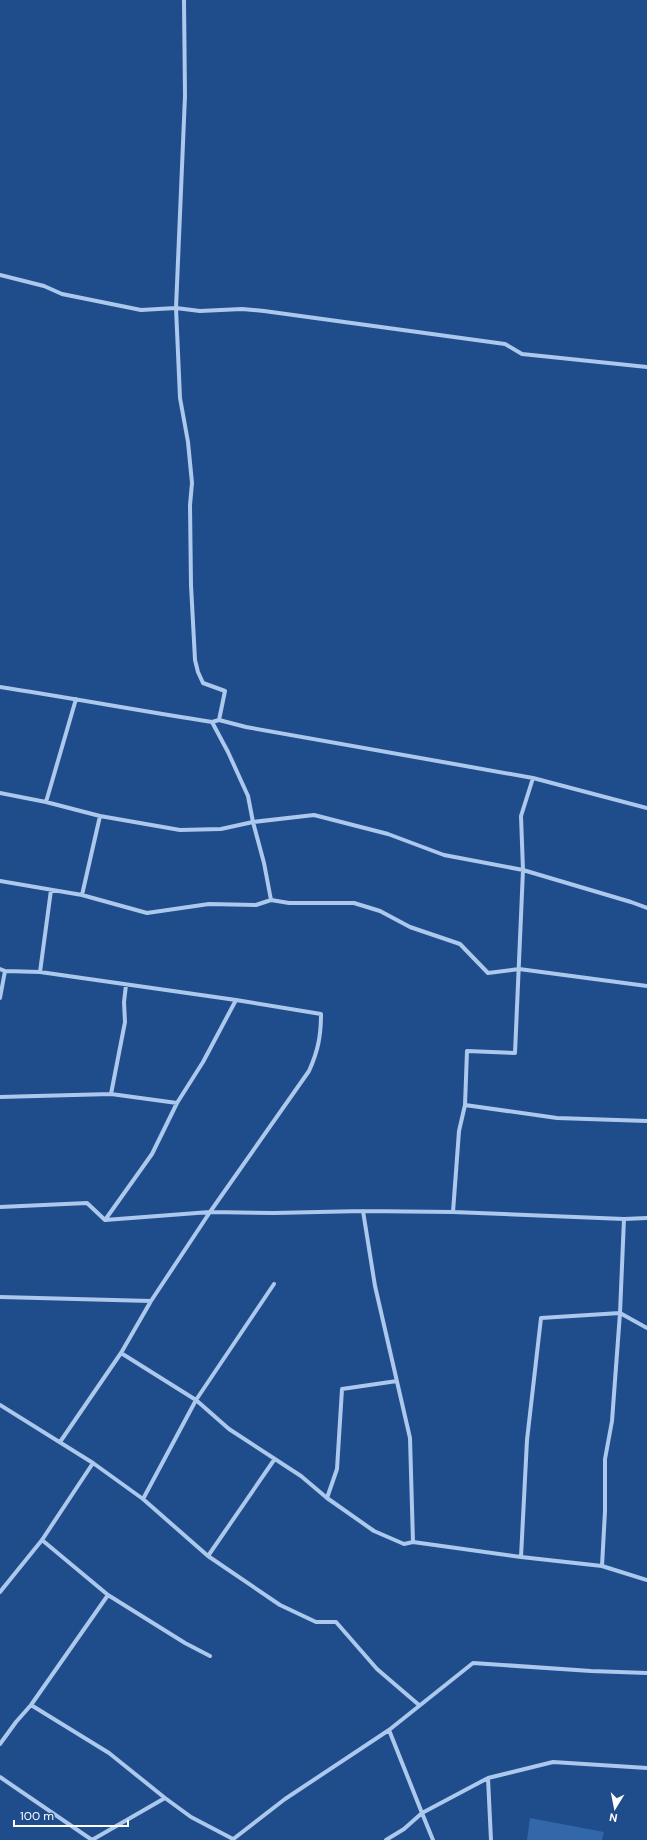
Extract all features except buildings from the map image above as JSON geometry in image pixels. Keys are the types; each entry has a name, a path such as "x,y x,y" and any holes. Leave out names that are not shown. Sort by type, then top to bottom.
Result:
{"street":[{"path":"184,0 184,96 176,308 180,398 188,442 192,483 190,505 191,585 196,660 198,672 203,683 224,691 219,720"},
{"path":"0,275 44,286 62,294 140,310 176,308 200,311 242,309 264,311 505,344 522,354 647,367"},
{"path":"0,687 212,722 219,720 246,727 533,778 647,808"},
{"path":"46,802 76,699"},
{"path":"212,722 228,752 248,796 271,900"},
{"path":"453,1212 459,1131 465,1105 467,1051 516,1053 523,870 521,816 533,778"},
{"path":"0,793 46,802 100,816 180,830 221,829 253,822 314,815 388,834 444,855 523,870 647,908"},
{"path":"82,895 100,816"},
{"path":"0,881 82,895 147,913 209,904 256,905 271,900 289,903 354,903 380,911 410,927 460,944 488,973 519,969 647,985"},
{"path":"40,972 51,890"},
{"path":"0,969 5,971 40,972 126,984 322,1014 321,1037 316,1057 309,1071 210,1212 151,1301 121,1353 60,1442"},
{"path":"0,998 5,971"},
{"path":"111,1094 125,1022 124,1002 126,984"},
{"path":"105,1220 152,1154 177,1103 204,1062 236,1000"},
{"path":"0,1097 111,1094 177,1103"},
{"path":"465,1105 557,1118 647,1122"},
{"path":"0,1207 88,1203 105,1220 210,1212 453,1212 624,1219 647,1218"},
{"path":"363,1212 375,1286 410,1438 414,1542"},
{"path":"602,1566 605,1511 605,1459 612,1421 620,1314 624,1219"},
{"path":"143,1499 196,1400 274,1284"},
{"path":"0,1297 151,1301"},
{"path":"521,1557 528,1440 541,1318 620,1314 647,1328"},
{"path":"121,1353 196,1400 230,1429 274,1460 301,1476 327,1498 374,1531 404,1544 414,1542 521,1557 602,1566 647,1580"},
{"path":"327,1498 337,1469 342,1389 397,1381"},
{"path":"0,1405 93,1463 143,1499 208,1556 280,1605 316,1622 336,1622 377,1669 419,1705"},
{"path":"208,1556 274,1460"},
{"path":"0,1592 42,1540 93,1463"},
{"path":"42,1540 108,1595 185,1643 210,1656"},
{"path":"0,1744 16,1722 32,1705 108,1595"},
{"path":"32,1705 109,1753 164,1798 191,1817 233,1840 285,1798 389,1730 473,1663 591,1671 647,1673"},
{"path":"389,1730 432,1840"},
{"path":"386,1840 404,1829 422,1813 488,1778 553,1762 647,1768"},
{"path":"0,1777 92,1840 164,1798"},
{"path":"488,1778 491,1840"}],"shaded area":[{"path":"530,1818 604,1832 602,1840 527,1840"}]}
